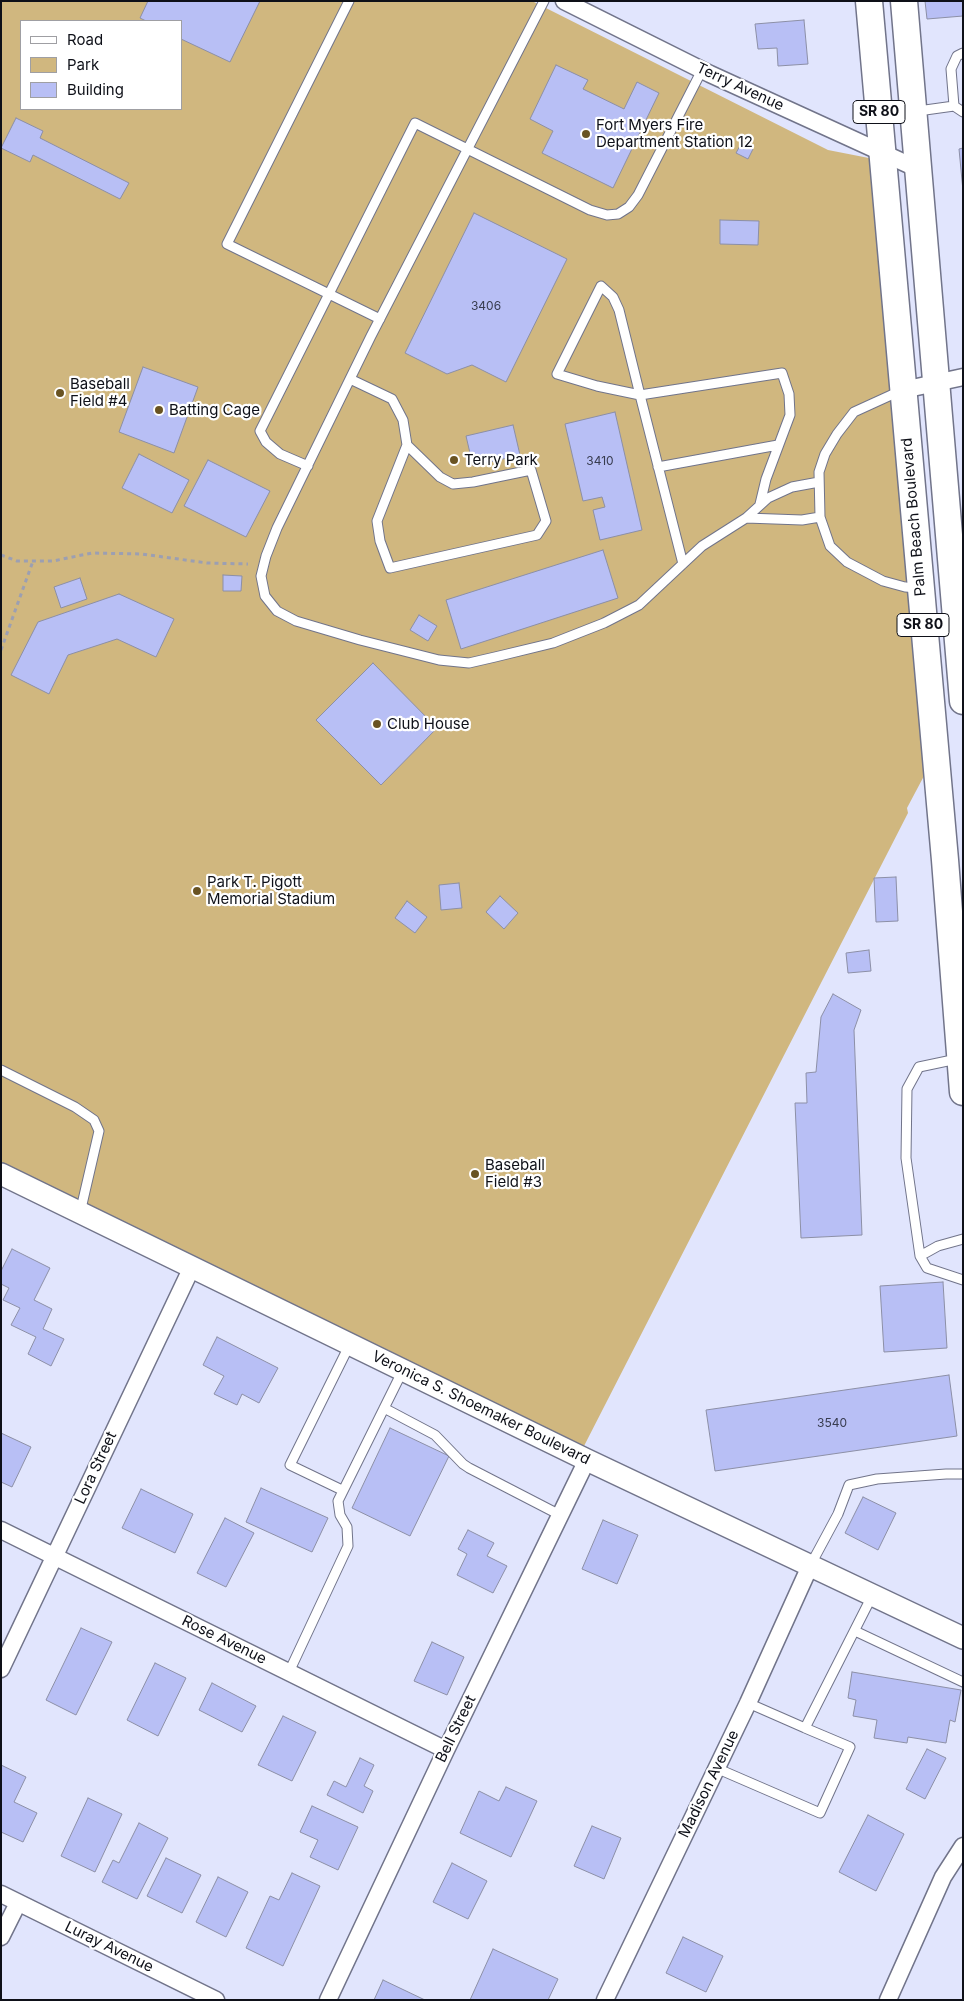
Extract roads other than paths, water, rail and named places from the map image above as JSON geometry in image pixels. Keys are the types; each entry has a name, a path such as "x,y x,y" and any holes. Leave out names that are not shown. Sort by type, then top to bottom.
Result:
{"main road":[{"name":"Palm Beach Boulevard","path":"869,1 945,860 963,1092"},
{"name":"SR 80","path":"904,1 963,700"},
{"path":"945,860 963,894"}],"street":[{"name":"Terry Avenue","path":"564,1 702,70 918,169"},
{"path":"903,390 963,376"},
{"name":"Veronica S. Shoemaker Boulevard","path":"1,1174 587,1460 963,1638"},
{"name":"Lora Street","path":"1,1670 192,1267"},
{"name":"Bell Street","path":"328,2000 446,1750 587,1460"},
{"name":"Rose Avenue","path":"1,1530 446,1750"},
{"name":"Madison Avenue","path":"605,2000 748,1703 810,1566"},
{"path":"888,2000 943,1878 963,1846"},
{"name":"Luray Avenue","path":"1,1894 216,2000"},
{"path":"1,1937 18,1903"}],"lane":[{"path":"349,1 227,244 380,319"},
{"path":"544,1 380,319 277,528 261,576 265,596 277,611 296,621 438,660 469,663 553,643 604,623 640,605 702,546 746,518 768,498 792,487 819,482"},
{"path":"954,106 951,69 957,56 963,54"},
{"path":"308,466 280,454 266,442 260,431 415,123 590,210 607,215 618,214 629,207 638,195 702,70"},
{"path":"879,116 954,106 963,112"},
{"path":"683,564 640,395 619,310 613,297 601,286 557,374 597,386 640,395 782,373 789,394 790,415 766,479 760,504"},
{"path":"350,379 392,399 403,420 407,445 377,521 380,541 390,568 537,535 546,521 531,470 473,482 453,484 440,477 407,445"},
{"path":"903,390 854,412 824,454 819,472 820,518 830,546 848,562 883,581 905,588 920,588"},
{"path":"658,466 778,445"},
{"path":"746,518 802,520 820,518"},
{"path":"961,1060 919,1067 907,1089 906,1158 920,1256 927,1268 963,1280"},
{"path":"1,1070 75,1107 94,1120 99,1131 80,1213"},
{"path":"920,1256 938,1246 963,1239"},
{"path":"342,1490 290,1465 350,1344"},
{"path":"290,1672 348,1546 346,1527 338,1508 338,1501 342,1490 403,1370"},
{"path":"384,1408 435,1434 462,1464 560,1515"},
{"path":"810,1566 838,1514 849,1485 877,1479 963,1474"},
{"path":"805,1728 872,1596"},
{"path":"855,1631 963,1682"},
{"path":"716,1768 820,1813 850,1747 748,1703"}],"place":[{"name":"Fort Myers Fire Department Station 12","path":"586,134"},
{"name":"Baseball Field #4","path":"60,393"},
{"name":"Batting Cage","path":"159,410"},
{"name":"Terry Park","path":"454,460"},
{"name":"Club House","path":"377,724"},
{"name":"Park T. Pigott Memorial Stadium","path":"197,891"},
{"name":"Baseball Field #3","path":"475,1174"}]}
